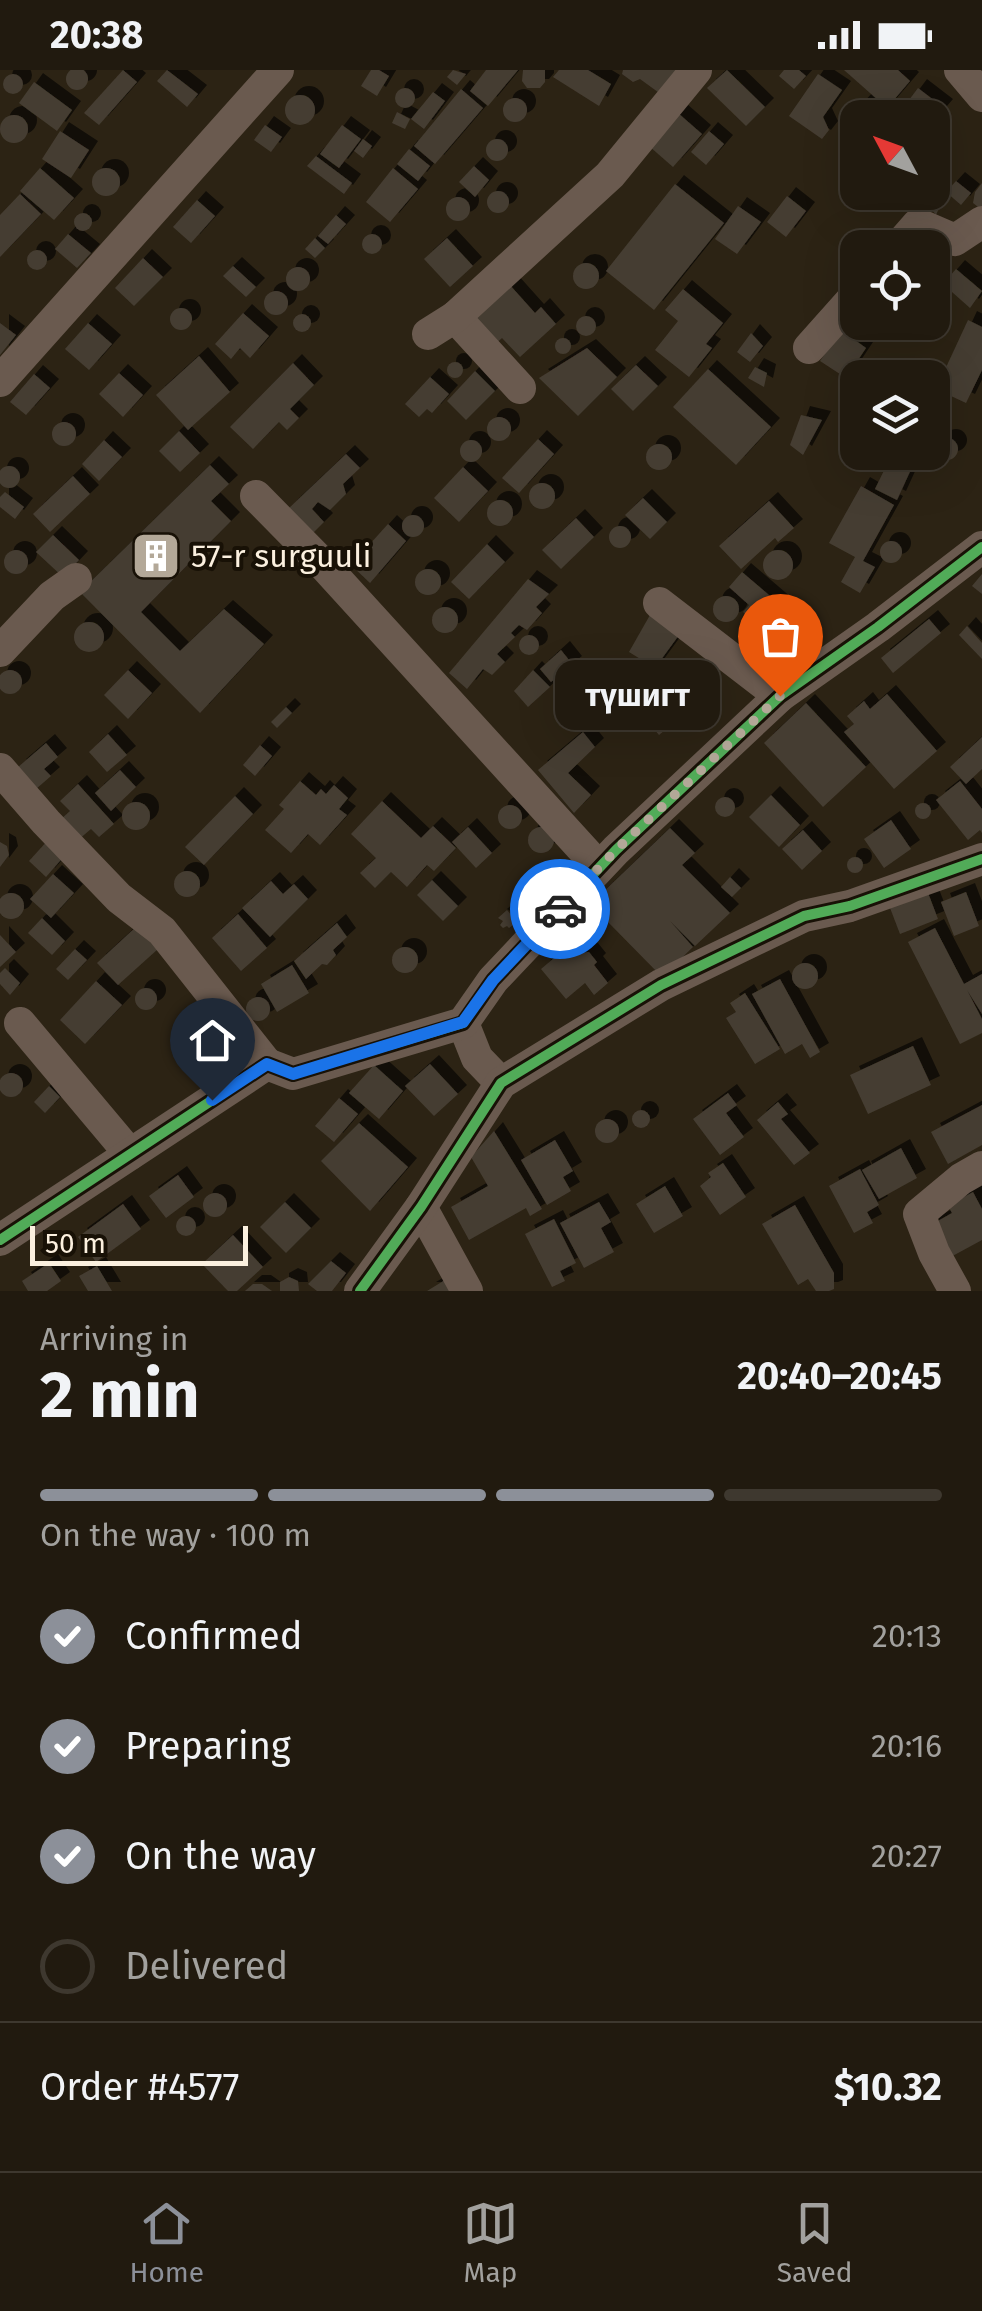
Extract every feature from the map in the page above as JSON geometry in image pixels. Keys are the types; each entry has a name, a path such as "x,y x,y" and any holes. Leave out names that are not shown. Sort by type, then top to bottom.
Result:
{"street":[{"path":"0,381 278,70"},
{"path":"520,388 442,325 610,175 696,70"},
{"path":"960,70 982,96"},
{"path":"950,238 955,240 982,222"},
{"path":"809,348 840,313"},
{"path":"256,496 320,560 600,868"},
{"path":"0,769 119,898 162,930 267,1064 293,1074 463,1022 493,980 600,868 780,696 982,547"},
{"path":"0,652 52,596 76,580"},
{"path":"660,604 780,696"},
{"path":"360,1291 421,1207 502,1083 661,985 804,916 850,906 982,859"},
{"path":"463,1022 477,1058 502,1083"},
{"path":"20,1023 130,1154"},
{"path":"0,1240 267,1064"},
{"path":"955,1291 934,1253 920,1214 961,1178 982,1167"},
{"path":"421,1207 467,1291"}],"building":[{"path":"73,68 81,68 88,79 81,90 73,90 66,83 66,75"},
{"path":"123,70 137,82 99,125 84,113"},
{"path":"167,70 198,94 187,107 157,81"},
{"path":"371,70 389,76 377,96 361,86"},
{"path":"453,70 466,74 457,85 447,77"},
{"path":"486,70 518,70 488,106 470,91"},
{"path":"523,70 545,70 545,82 540,88 527,88 522,81"},
{"path":"559,70 588,70 611,84 599,106 553,77"},
{"path":"623,70 680,70 662,95 640,79 633,82 622,74"},
{"path":"727,70 765,107 746,126 707,88"},
{"path":"784,70 799,70 806,76 794,89 779,76"},
{"path":"844,70 898,70 910,81 894,100 878,100"},
{"path":"13,74 23,84 13,94 3,84"},
{"path":"818,74 842,90 823,117 829,130 822,139 789,116"},
{"path":"34,82 72,110 57,131 19,103"},
{"path":"401,88 409,88 415,98 409,108 401,108 395,102 395,94"},
{"path":"918,88 934,100 909,100"},
{"path":"461,89 483,108 435,164 414,146"},
{"path":"433,92 445,101 424,129 411,119"},
{"path":"300,95 314,104 315,110 306,124 300,125 286,116 285,110 294,96"},
{"path":"515,98 524,101 524,119 515,122 506,119 503,110 506,101"},
{"path":"397,112 410,119 405,129 392,123"},
{"path":"678,113 702,134 673,167 649,146"},
{"path":"14,115 24,119 28,129 24,139 14,143 4,139 0,129 4,119"},
{"path":"265,125 282,137 271,152 254,140"},
{"path":"342,125 361,139 339,168 320,154"},
{"path":"60,131 89,150 71,178 42,159"},
{"path":"709,131 724,144 706,165 691,152"},
{"path":"363,139 372,146 363,158 354,151"},
{"path":"497,139 505,142 505,158 497,161 489,158 486,150 489,142"},
{"path":"409,149 430,166 418,181 397,164"},
{"path":"316,156 352,183 344,194 307,166"},
{"path":"474,166 489,180 475,197 459,182"},
{"path":"40,168 74,198 54,220 20,191"},
{"path":"106,168 116,172 120,182 116,192 106,196 96,192 92,182 96,172"},
{"path":"393,168 418,189 390,222 366,202"},
{"path":"956,181 971,193 961,205 950,195 950,188"},
{"path":"982,183 982,210 973,203"},
{"path":"675,184 724,223 654,310 606,271"},
{"path":"498,191 506,194 506,210 498,213 490,210 487,202 490,194"},
{"path":"20,194 41,214 0,257 0,215"},
{"path":"787,196 806,211 786,237 767,222"},
{"path":"458,197 470,209 458,221 446,209"},
{"path":"197,200 215,216 191,243 173,227"},
{"path":"738,206 761,222 737,254 715,239"},
{"path":"83,213 90,215 90,229 83,231 76,229 74,222 76,215"},
{"path":"336,215 346,224 328,244 318,236"},
{"path":"68,234 91,253 77,268 55,249"},
{"path":"372,234 382,244 372,254 362,244"},
{"path":"315,238 325,248 315,258 305,249"},
{"path":"447,238 473,266 450,287 424,259"},
{"path":"37,250 47,260 37,270 27,260"},
{"path":"143,258 163,277 134,306 115,288"},
{"path":"586,263 595,267 599,276 595,285 586,289 577,285 573,276 577,267"},
{"path":"233,266 256,287 246,297 223,276"},
{"path":"293,267 303,267 310,279 303,291 293,291 286,284 286,274"},
{"path":"956,269 982,291 970,308 950,290 950,276"},
{"path":"509,284 535,313 541,307 556,324 520,357 502,338 492,347 468,321"},
{"path":"683,289 723,323 706,344 712,348 689,377 655,350 678,321 665,310"},
{"path":"276,291 285,294 285,312 276,315 267,312 264,303 267,294"},
{"path":"181,308 189,311 189,327 181,330 173,327 170,319 173,311"},
{"path":"243,313 269,336 250,358 240,348 231,359 215,344"},
{"path":"302,314 311,323 302,332 293,323"},
{"path":"586,316 596,326 586,336 576,326"},
{"path":"968,320 982,327 982,370 966,403 950,396 949,360"},
{"path":"0,323 16,335 0,355"},
{"path":"88,323 112,344 89,370 65,349"},
{"path":"840,331 840,340 855,340 866,348 858,360 840,360 840,374 820,361"},
{"path":"751,333 763,346 750,362 737,352"},
{"path":"563,338 571,346 563,354 555,346"},
{"path":"587,348 617,377 578,416 539,378"},
{"path":"199,356 230,392 188,430 156,395"},
{"path":"455,362 463,370 455,378 447,370"},
{"path":"293,363 314,385 290,409 299,418 287,430 279,422 253,449 230,427"},
{"path":"636,365 658,386 633,411 611,389"},
{"path":"755,367 767,373 764,387 748,378"},
{"path":"708,369 771,427 736,465 673,407"},
{"path":"475,371 495,391 466,420 447,401"},
{"path":"119,373 143,395 123,417 99,394"},
{"path":"34,374 50,388 26,415 10,402"},
{"path":"430,377 449,394 432,413 427,409 419,417 405,404"},
{"path":"801,415 822,420 803,455 790,445"},
{"path":"494,417 504,417 511,429 504,441 494,441 487,434 487,424"},
{"path":"64,422 73,425 73,443 64,446 55,443 52,434 55,425"},
{"path":"179,431 200,453 180,472 159,451"},
{"path":"538,439 554,454 519,493 502,478"},
{"path":"950,439 957,445 957,453 950,459"},
{"path":"104,440 122,457 99,481 82,464"},
{"path":"467,440 475,440 482,451 475,462 467,462 460,455 460,447"},
{"path":"659,444 668,448 672,457 668,466 659,470 650,466 646,457 650,448"},
{"path":"346,454 360,468 343,484 346,494 330,510 318,502 312,509 324,522 312,534 288,509"},
{"name":"57-r surguuli","path":"210,465 229,484 211,501 231,521 141,612 180,651 224,609 264,644 200,713 80,592"},
{"path":"9,466 19,473 17,485 1,485 1,469"},
{"path":"463,467 488,491 459,522 434,498"},
{"path":"884,470 911,470 897,500 875,489"},
{"path":"73,476 90,494 50,532 33,514"},
{"path":"542,483 551,487 555,496 551,505 542,509 533,505 529,496 533,487"},
{"path":"861,486 894,505 863,561 875,567 860,593 841,582 855,557 829,543"},
{"path":"5,492 24,507 15,519 0,507 0,497"},
{"path":"643,498 667,522 650,539 625,515"},
{"path":"500,500 509,504 513,513 509,522 500,526 491,522 487,513 491,504"},
{"path":"769,501 794,528 778,542 775,538 741,569 719,546"},
{"path":"409,515 417,515 424,526 417,537 409,537 402,530 402,522"},
{"path":"576,518 594,537 561,569 542,550"},
{"path":"388,524 406,541 370,583 351,565"},
{"path":"620,526 628,529 628,545 620,548 612,545 609,537 612,529"},
{"path":"53,535 79,560 63,577 36,552"},
{"path":"891,541 899,544 899,560 891,563 883,560 880,552 883,544"},
{"path":"487,544 505,562 469,599 451,582"},
{"path":"16,550 28,562 16,574 4,562"},
{"path":"778,550 788,555 793,565 788,575 778,580 768,575 763,565 768,555"},
{"path":"428,569 437,573 441,582 437,591 428,595 419,591 415,582 419,573"},
{"path":"742,572 790,613 778,627 762,613 754,622 743,612 749,605 729,587"},
{"path":"982,574 982,594 972,586"},
{"path":"528,579 549,594 536,607 542,613 527,630 519,625 511,633 515,637 497,654 505,662 492,675 483,669 467,689 449,673"},
{"path":"726,596 735,600 739,609 735,618 726,622 717,618 713,609 717,600"},
{"path":"445,607 454,611 458,620 454,629 445,633 436,629 432,620 436,611"},
{"path":"650,615 682,631 655,668 629,652"},
{"path":"929,619 941,633 893,673 881,658"},
{"path":"89,622 100,626 104,637 100,648 89,652 78,648 74,637 78,626"},
{"path":"967,626 982,643 982,659 959,635"},
{"path":"525,635 533,635 539,645 533,655 525,655 519,649 519,641"},
{"path":"561,650 573,665 551,682 540,669"},
{"path":"128,670 152,693 128,719 104,695"},
{"path":"533,670 550,687 528,707 514,691"},
{"path":"15,671 21,677 19,691 1,691 1,673"},
{"path":"649,689 677,720 659,735 632,703"},
{"path":"887,694 937,751 894,789 844,732 854,724 847,716 864,701 870,709"},
{"path":"806,703 866,767 823,807 764,743"},
{"path":"286,707 292,713 277,728 271,722"},
{"path":"583,732 595,747 568,773 591,795 574,813 538,770"},
{"path":"108,734 127,755 107,772 89,752"},
{"path":"982,737 982,769 966,784 950,767"},
{"path":"46,743 58,757 44,769 51,776 36,789 17,768"},
{"path":"260,745 272,756 255,776 243,765"},
{"path":"120,770 136,787 111,811 95,793"},
{"path":"300,781 316,795 321,789 326,794 334,785 348,798 339,809 347,815 320,845 308,834 291,853 265,830 284,809 279,805"},
{"path":"960,781 982,809 982,833 980,830 968,840 936,800"},
{"path":"78,784 114,824 99,837 91,829 78,840 60,820 70,811 60,801"},
{"path":"771,795 800,825 779,847 749,817"},
{"path":"235,796 253,814 204,865 185,847"},
{"path":"721,797 729,797 735,807 729,817 721,817 715,811 715,803"},
{"path":"382,801 421,838 433,826 456,848 434,871 427,865 407,887 391,872 375,888 360,873 376,858 351,834"},
{"path":"136,802 146,806 150,816 146,826 136,830 126,826 122,816 126,806"},
{"path":"923,803 931,811 923,819 915,811"},
{"path":"510,805 519,808 519,826 510,829 501,826 498,817 501,808"},
{"path":"891,820 911,849 884,868 864,839"},
{"path":"468,827 492,853 476,868 452,842"},
{"path":"541,827 550,831 554,840 550,849 541,853 532,849 528,840 532,831"},
{"path":"670,828 695,853 682,865 730,913 695,946 670,921 693,947 662,977 606,920 591,935 576,918"},
{"path":"803,830 822,851 802,870 782,849"},
{"path":"49,839 66,854 46,877 29,861"},
{"path":"0,842 7,846 9,855 0,867"},
{"path":"855,857 863,865 855,873 847,865"},
{"path":"187,871 196,875 200,884 196,893 187,897 178,893 174,884 178,875"},
{"path":"53,874 74,893 51,918 30,899"},
{"path":"730,877 741,888 732,897 721,887"},
{"path":"432,880 458,906 443,921 417,895"},
{"path":"271,881 283,894 294,884 308,899 270,937 242,908"},
{"path":"925,885 938,919 900,934 887,900"},
{"path":"966,892 979,926 954,936 941,902"},
{"path":"6,894 16,894 23,901 23,911 16,918 6,918 -1,911 -1,901"},
{"path":"507,910 517,922 503,928 503,921 498,918"},
{"path":"238,914 267,948 241,971 212,938"},
{"path":"42,918 65,941 52,955 28,933"},
{"path":"337,923 347,937 333,950 336,955 327,965 322,964 306,979 294,961"},
{"path":"137,926 158,949 118,985 97,963"},
{"path":"935,928 964,984 982,974 982,1014 967,990 982,1019 982,1033 960,1044 908,942"},
{"path":"0,935 16,952 0,967"},
{"path":"405,947 414,951 418,960 414,969 405,973 396,969 392,960 396,951"},
{"path":"566,948 589,952 597,962 594,965 608,983 594,995 585,983 566,999 541,969"},
{"path":"75,949 87,960 68,980 56,969"},
{"path":"805,963 814,967 818,976 814,985 805,989 796,985 792,976 796,967"},
{"path":"292,965 309,993 277,1012 261,984"},
{"path":"5,968 20,983 10,995 0,984 0,973"},
{"path":"780,979 820,1052 810,1058 802,1044 785,1054 752,994"},
{"path":"96,981 122,1005 85,1044 60,1020"},
{"path":"142,988 150,988 157,999 150,1010 142,1010 135,1003 135,995"},
{"path":"745,993 780,1049 755,1064 726,1018 736,1012 730,1003"},
{"path":"258,997 270,1009 258,1021 246,1009"},
{"path":"913,1046 931,1085 868,1114 850,1075"},
{"path":"430,1064 458,1094 434,1116 405,1086"},
{"path":"374,1065 403,1091 379,1119 349,1093"},
{"path":"11,1073 23,1085 11,1097 -1,1085"},
{"path":"49,1086 60,1097 45,1113 34,1102"},
{"path":"728,1093 737,1105 726,1113 744,1137 720,1155 693,1119"},
{"path":"339,1098 358,1114 334,1142 315,1126"},
{"path":"778,1102 788,1114 781,1119 810,1153 794,1165 757,1120"},
{"path":"982,1105 982,1145 948,1164 931,1132"},
{"path":"641,1110 648,1112 648,1126 641,1128 634,1126 632,1119 634,1112"},
{"path":"607,1119 616,1122 616,1140 607,1143 598,1140 595,1131 598,1122"},
{"path":"359,1123 408,1167 370,1211 321,1161"},
{"path":"494,1131 542,1209 530,1216 526,1208 469,1240 451,1207 488,1186 471,1157"},
{"path":"555,1140 573,1171 563,1177 571,1191 547,1205 521,1160"},
{"path":"901,1148 917,1178 879,1199 862,1170"},
{"path":"723,1163 746,1197 720,1215 700,1186 711,1177 708,1173"},
{"path":"860,1169 879,1205 867,1212 873,1223 854,1233 829,1186"},
{"path":"178,1175 194,1197 166,1218 149,1196"},
{"path":"665,1186 683,1216 654,1233 636,1204"},
{"path":"973,1192 982,1209 982,1240 947,1259 929,1226 952,1213 948,1206"},
{"path":"215,1193 227,1205 215,1217 203,1205"},
{"path":"285,1202 311,1228 286,1253 260,1227"},
{"path":"599,1202 611,1222 601,1228 614,1252 584,1268 560,1223"},
{"path":"123,1204 141,1229 96,1262 78,1237"},
{"path":"795,1205 834,1273 834,1289 816,1291 808,1279 798,1285 762,1224"},
{"path":"186,1216 196,1226 186,1236 176,1226"},
{"path":"554,1219 576,1263 560,1271 565,1281 552,1287 525,1234"},
{"path":"233,1235 263,1267 237,1291 228,1291 202,1264"},
{"path":"331,1261 346,1273 332,1291 317,1291 308,1284"},
{"path":"49,1263 61,1281 47,1291 28,1291 22,1281"},
{"path":"97,1266 112,1291 88,1291 79,1276"},
{"path":"289,1277 298,1281 299,1291 280,1291 280,1282"},
{"path":"445,1280 451,1291 427,1291"},
{"path":"253,1284 262,1284 272,1291 245,1291"}],"cycle path":[{"path":"0,1240 267,1064 293,1074 463,1023 493,980 616,850 780,696 982,547"},
{"path":"360,1291 421,1207 501,1083 661,985 804,916 850,906 982,859"}],"way so far":[{"path":"560,909 616,850 780,696"}],"place":[{"name":"57-r surguuli","path":"156,556"},
{"name":"түшигт","path":"780,696"}],"route":[{"path":"212,1100 267,1064 293,1074 463,1022 493,980 560,909"}]}
